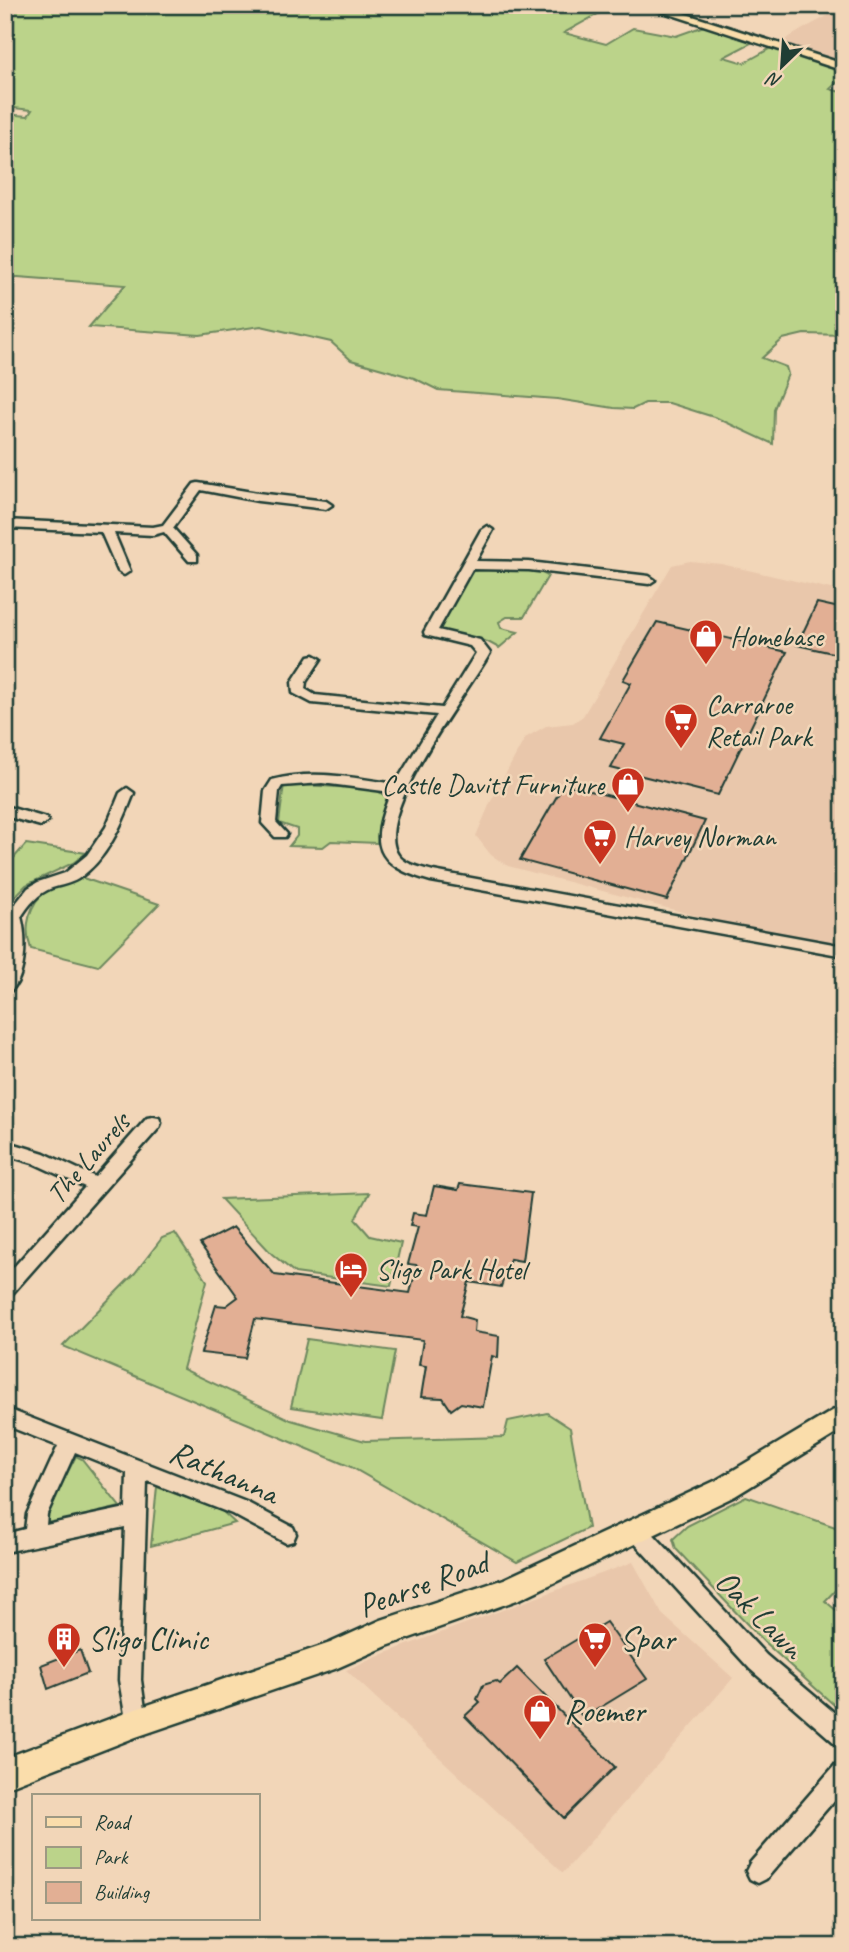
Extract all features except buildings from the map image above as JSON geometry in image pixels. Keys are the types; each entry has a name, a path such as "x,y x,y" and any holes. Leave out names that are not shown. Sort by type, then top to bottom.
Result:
{"main road":[{"path":"647,5 844,68"},
{"name":"Pearse Road","path":"5,1773 136,1723 335,1655 381,1634 489,1598 726,1488 844,1415"}],"street":[{"path":"5,524 153,531 167,528 198,485 258,497 326,505"},
{"path":"167,528 192,558"},
{"path":"106,529 124,570"},
{"path":"487,530 430,632 475,643 483,653 444,712 388,810 384,838 392,858 405,867 431,876 844,951"},
{"path":"467,565 529,566 649,580"},
{"path":"314,659 299,682 298,690 312,699 444,712"},
{"path":"279,834 269,823 272,791 277,783 290,779 314,779 400,789"},
{"path":"5,988 17,955 9,917 26,898 43,887 72,876 92,860 115,823 127,793"},
{"path":"5,811 41,821"},
{"name":"The Laurels","path":"5,1290 153,1123"},
{"path":"5,1148 38,1158 99,1186"},
{"name":"Rathanna","path":"5,1416 239,1508 286,1534"},
{"path":"34,1536 37,1514 70,1441"},
{"name":"Rathanna","path":"136,1723 130,1680 137,1470"},
{"path":"5,1543 137,1515"},
{"name":"Oak Lawn","path":"637,1531 699,1602 758,1662 844,1736"},
{"path":"758,1871 844,1772"}],"shaded area":[{"path":"844,7 844,65 778,44 803,29"},
{"name":"Carraroe Retail Park","path":"690,561 721,564 844,592 844,950 781,938 508,866 491,855 476,836 490,803 525,738 546,726 573,723 583,716 672,565"},
{"path":"633,1562 662,1614 733,1678 563,1873 346,1670"}],"green space":[{"path":"5,5 614,5 564,33 606,44 633,28 676,36 704,26 753,42 724,57 744,63 771,48 844,71 844,76 830,89 844,93 844,335 804,334 783,339 762,358 786,367 788,374 774,409 773,444 717,418 669,403 645,403 633,409 614,408 557,399 438,390 414,378 351,360 331,342 261,326 200,335 89,327 125,285 5,276 5,114 28,116 32,110 5,107"},
{"path":"536,570 548,576 524,617 507,617 499,622 501,628 518,632 499,648 488,642 439,628 469,572"},
{"path":"284,784 374,789 387,797 379,823 377,843 331,841 323,847 289,846 297,836 297,829 279,823"},
{"path":"26,844 86,853 73,863 26,885 5,907 5,868"},
{"path":"80,877 159,904 98,966 31,949 29,941 29,916 36,901 55,885"},
{"path":"369,1193 355,1219 370,1236 401,1243 391,1286 295,1273 272,1254 221,1199"},
{"path":"175,1233 207,1281 183,1369 291,1420 365,1441 504,1437 508,1421 547,1413 570,1428 588,1528 517,1562 351,1467 63,1346 135,1273 162,1238"},
{"path":"307,1339 395,1351 382,1420 291,1407"},
{"path":"76,1456 82,1459 120,1507 45,1523 47,1512"},
{"path":"157,1487 222,1511 235,1523 151,1546"},
{"path":"746,1496 844,1530 844,1581 825,1601 844,1617 844,1714 763,1641 676,1549 673,1539 687,1526"}],"place":[{"name":"Homebase","path":"706,666"},
{"name":"Carraroe Retail Park","path":"681,750"},
{"name":"Castle Davitt Furniture","path":"628,814"},
{"name":"Harvey Norman","path":"600,866"},
{"name":"Sligo Park Hotel","path":"351,1299"},
{"name":"Sligo Clinic","path":"64,1669"},
{"name":"Spar","path":"595,1669"},
{"name":"Roemer","path":"540,1741"}]}
